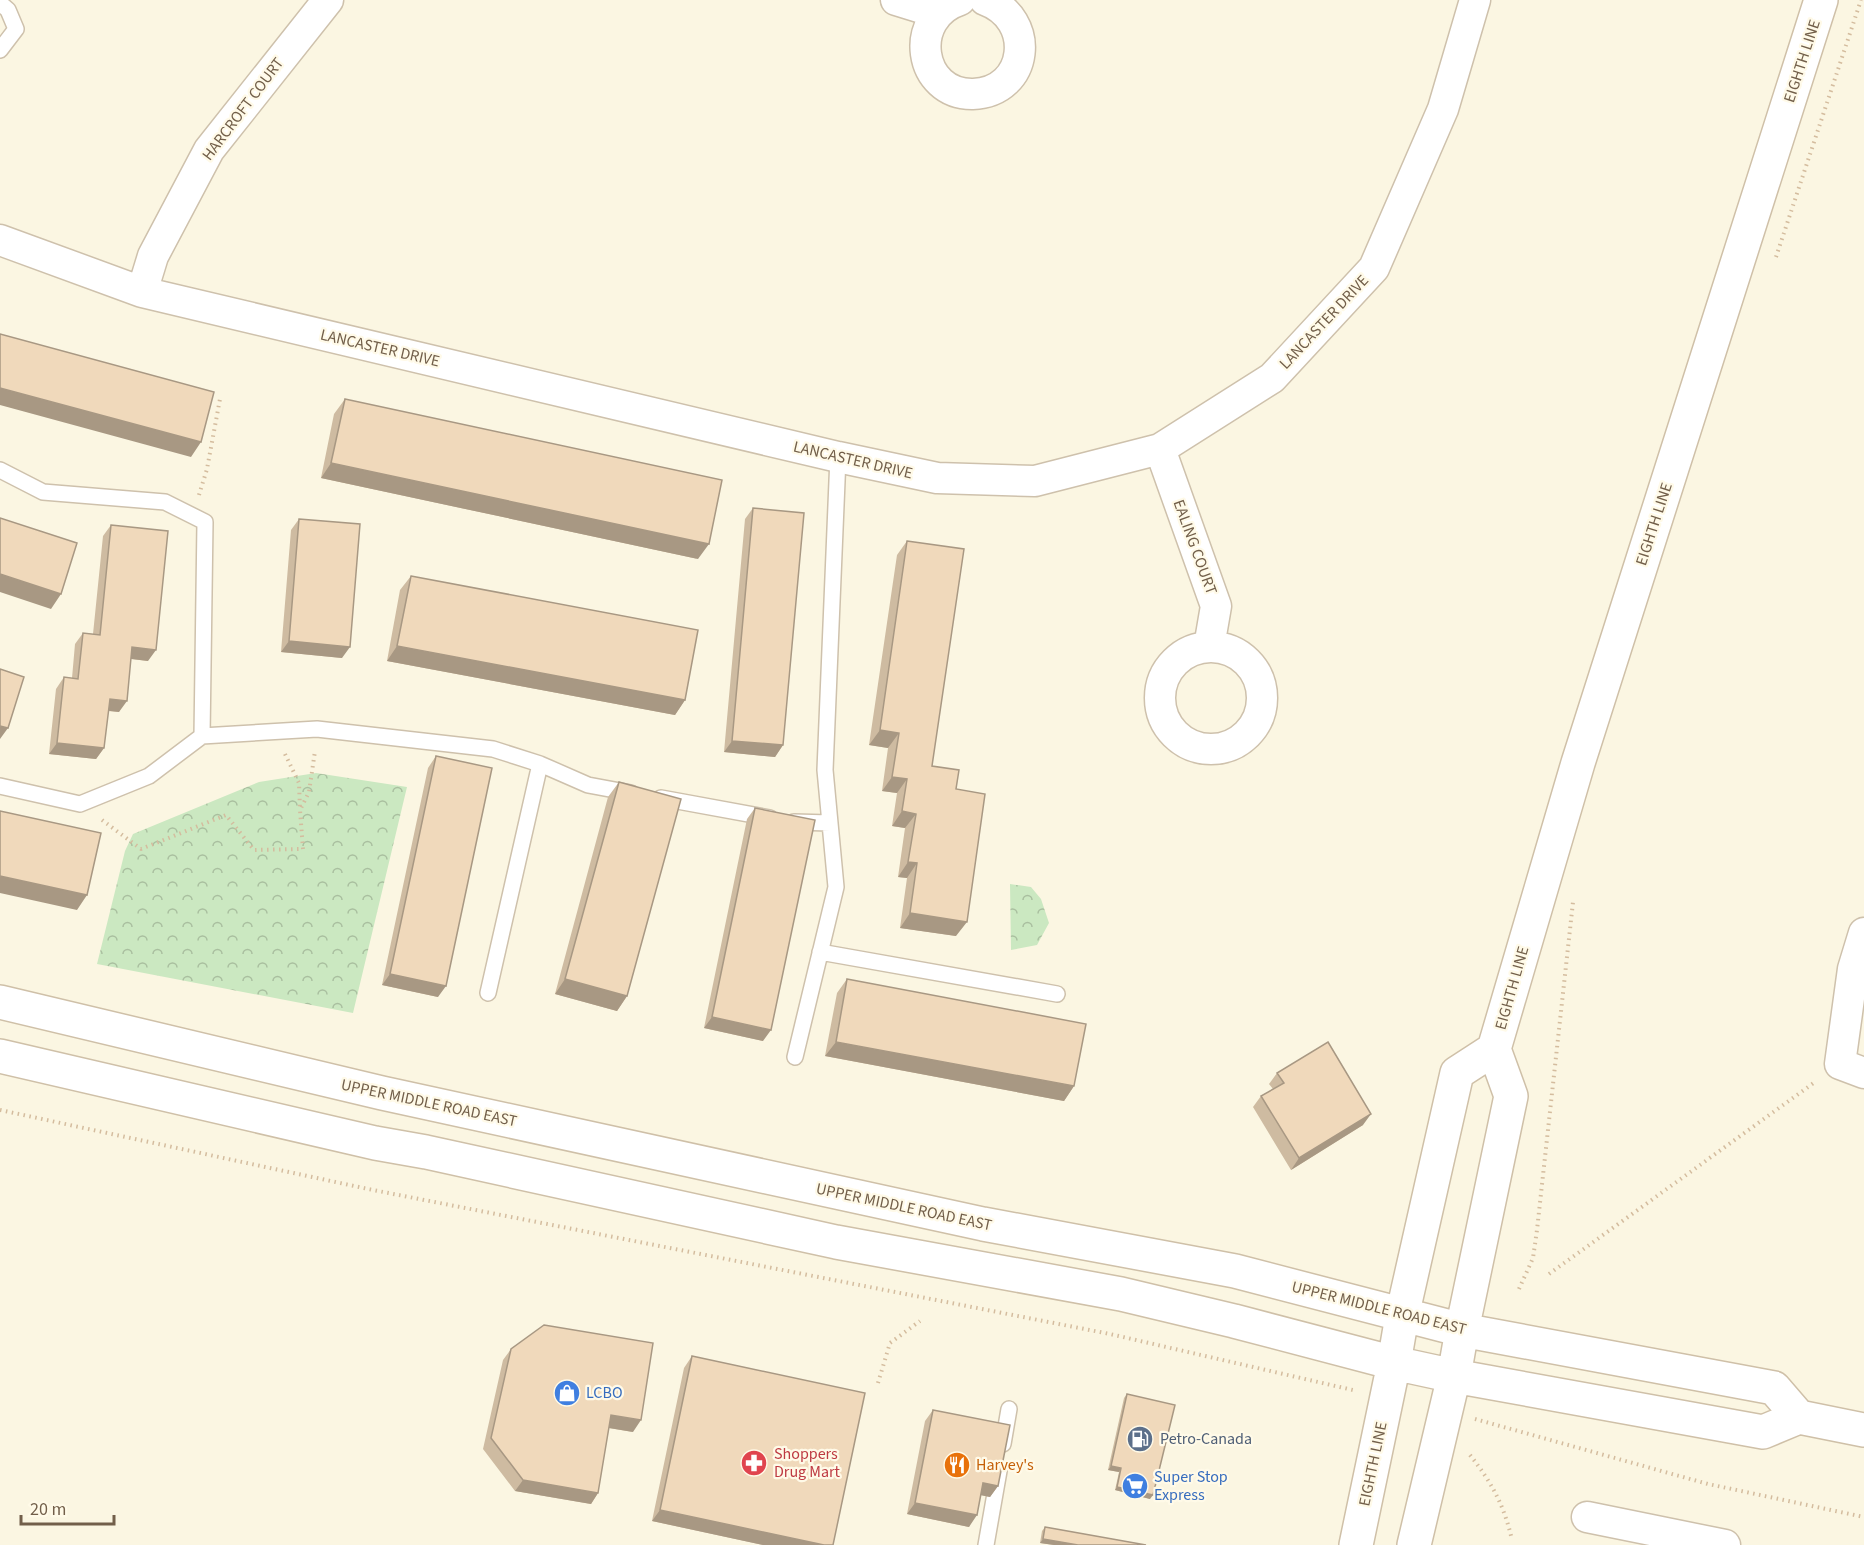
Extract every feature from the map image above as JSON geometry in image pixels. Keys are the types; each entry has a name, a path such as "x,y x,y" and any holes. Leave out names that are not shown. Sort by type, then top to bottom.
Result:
{"main road":[{"name":"EIGHTH LINE","path":"1414,1545 1454,1376 1511,1096 1494,1049 1578,763 1821,0"},
{"name":"UPPER MIDDLE ROAD EAST","path":"0,1002 382,1093 960,1219 1235,1271 1462,1330 1774,1389 1799,1417"},
{"name":"EIGHTH LINE","path":"1356,1545 1402,1316 1457,1073 1494,1049"},
{"path":"0,1056 375,1143 426,1152 836,1242 1121,1294 1454,1376 1763,1432 1799,1417 1864,1430"}],"street":[{"name":"HARCROFT COURT","path":"142,292 153,256 209,150 328,0"},
{"path":"896,0 949,6"},
{"path":"949,6 929,26 925,41 925,56 932,71 954,91 970,94 985,93 999,86 1011,75 1018,61 1021,45 1017,29 1009,15 997,4 985,0"},
{"name":"LANCASTER DRIVE","path":"0,240 142,292 838,457 937,478 1035,481 1160,449 1272,378 1374,268 1443,109 1475,0"},
{"name":"EALING COURT","path":"1160,449 1216,606 1209,647"},
{"path":"1852,1068 1853,969 1864,933"},
{"path":"1587,1517 1725,1545"}],"lane":[{"path":"0,3 8,10 16,29 0,50"},
{"path":"795,1057 836,887 825,770 838,457"},
{"path":"0,470 43,492 165,502 205,522 202,736"},
{"path":"0,786 80,804 149,776 202,736 317,729 493,748 540,764 588,785 795,822 830,823"},
{"path":"488,993 540,764"},
{"path":"820,952 1057,994"},
{"path":"986,1545 1009,1409"}],"path":[{"path":"1775,260 1862,0"},
{"path":"192,516 207,469 220,399"},
{"path":"300,810 309,792 317,729"},
{"path":"80,804 141,849 226,815 254,850 303,849 299,783 274,732"},
{"path":"1520,1289 1533,1258 1537,1230 1573,899"},
{"path":"1549,1274 1852,1068"},
{"path":"0,1110 368,1188 1110,1334 1387,1398"},
{"path":"878,1383 890,1343 920,1321"},
{"path":"1446,1412 1708,1484 1864,1517"},
{"path":"1470,1455 1498,1496 1507,1516 1512,1540"}],"green space":[{"path":"316,773 407,787 353,1013 97,964 125,851 133,834 259,782"},
{"path":"1010,884 1031,887 1041,899 1049,923 1037,945 1011,950"}],"building":[{"path":"0,334 214,392 201,442 0,388"},
{"path":"345,399 722,480 709,544 331,463"},
{"path":"753,508 804,513 783,745 732,741"},
{"path":"0,518 77,543 61,594 0,574"},
{"path":"299,519 360,524 350,647 289,641"},
{"path":"111,525 168,531 156,650 132,647 127,701 110,699 104,748 57,743 64,677 78,679 83,633 100,635"},
{"path":"907,541 964,549 932,766 959,770 956,789 985,794 967,922 910,913 917,863 908,862 916,814 902,811 907,779 892,777 899,733 880,730"},
{"path":"411,576 698,630 685,700 397,646"},
{"path":"0,669 24,677 8,728 0,726"},
{"path":"436,756 492,768 446,986 390,974"},
{"path":"619,782 681,799 627,996 565,979"},
{"path":"755,808 815,820 771,1030 712,1017"},
{"path":"0,811 101,833 87,895 0,876"},
{"path":"847,979 1086,1024 1074,1086 836,1042"},
{"path":"1328,1042 1371,1114 1299,1158 1261,1096 1284,1083 1277,1073"},
{"name":"LCBO","path":"544,1325 653,1343 641,1420 611,1415 598,1493 523,1480 491,1438 511,1349"},
{"name":"Shoppers Drug Mart","path":"692,1356 865,1393 833,1545 660,1510"},
{"name":"Petro-Canada","path":"1127,1394 1175,1405 1153,1495 1117,1487 1121,1468 1111,1466"},
{"name":"Harvey's","path":"933,1410 1010,1425 998,1486 983,1483 977,1515 915,1503"},
{"path":"1045,1527 1146,1545 1078,1545 1043,1539"}],"place":[{"name":"LCBO","path":"567,1393"},
{"name":"Petro-Canada","path":"1140,1439"},
{"name":"Shoppers Drug Mart","path":"754,1463"},
{"name":"Harvey's","path":"957,1465"},
{"name":"Super Stop Express","path":"1135,1486"}]}
